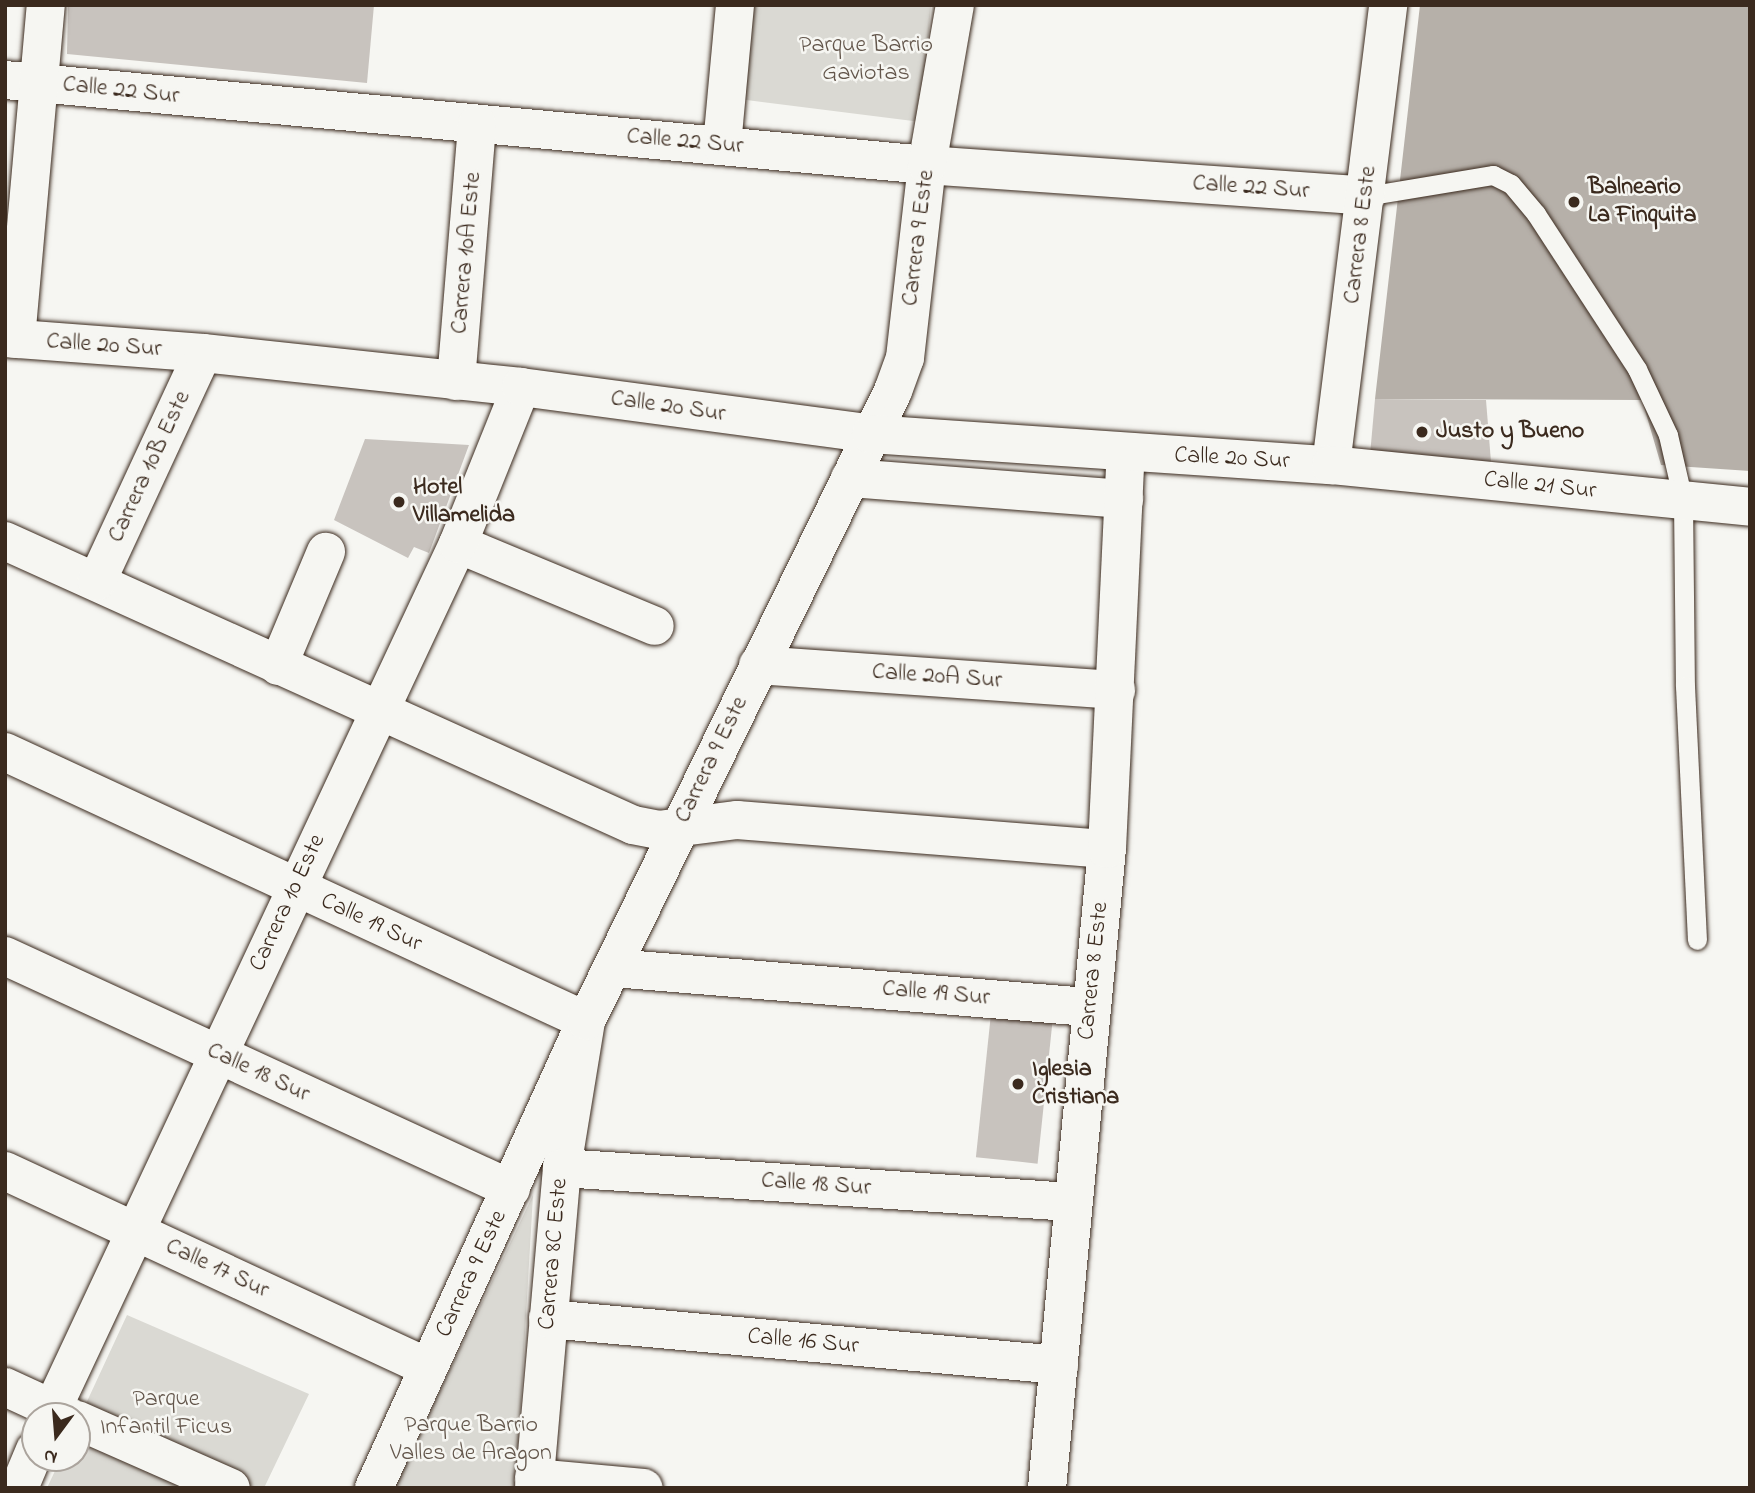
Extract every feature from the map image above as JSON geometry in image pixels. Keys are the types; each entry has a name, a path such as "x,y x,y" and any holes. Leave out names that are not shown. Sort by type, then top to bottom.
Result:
{"street":[{"path":"11,338 23,81 46,5"},
{"path":"722,145 735,5"},
{"name":"Carrera 9 Este","path":"374,1488 586,1021 871,434 905,358 927,165 955,5"},
{"name":"Carrera 8 Este","path":"1331,465 1388,5"},
{"name":"Calle 22 Sur","path":"23,81 927,165 1366,196"},
{"name":"Carrera 10A Este","path":"456,381 477,125"},
{"name":"Calle 20 Sur","path":"11,338 203,353 521,387 871,434 1331,465"},
{"name":"Carrera 10B Este","path":"97,581 203,353"},
{"name":"Carrera 10 Este","path":"67,1402 139,1232 293,888 458,544 521,387"},
{"name":"Carrera 8 Este","path":"1047,1488 1071,1202 1107,849 1126,453"},
{"name":"Calle 21 Sur","path":"1331,465 1750,507"},
{"path":"849,478 1124,499"},
{"path":"5,541 378,712 633,825 680,829 737,820 1107,849"},
{"path":"458,544 655,626"},
{"path":"278,666 326,552"},
{"name":"Calle 20A Sur","path":"758,665 1116,690"},
{"name":"Calle 19 Sur","path":"5,752 293,888 586,1021"},
{"name":"Calle 18 Sur","path":"5,956 511,1189"},
{"name":"Calle 19 Sur","path":"613,968 1091,1007"},
{"name":"Carrera 8C Este","path":"534,1483 562,1168 586,1021"},
{"name":"Calle 18 Sur","path":"562,1168 1071,1202"},
{"name":"Calle 17 Sur","path":"5,1171 428,1367"},
{"name":"Calle 16 Sur","path":"548,1319 1059,1365"},
{"path":"5,1387 36,1402"},
{"path":"91,1428 231,1488"},
{"path":"534,1483 644,1488"}],"lane":[{"path":"1366,196 1493,175 1511,184 1637,369 1668,435 1683,500 1685,686 1697,940"}],"green space":[{"name":"Parque Barrio Gaviotas","path":"741,5 931,5 921,122 731,98"},
{"name":"Parque Barrio Valles de Aragon","path":"533,1195 516,1488 394,1488"},
{"name":"Parque Infantil Ficus","path":"127,1315 309,1394 264,1488 47,1488 54,1472 91,1472 91,1402 87,1402"}],"shaded area":[{"name":"Balneario La Finquita","path":"1420,5 1750,5 1750,471 1661,465 1642,400 1375,399"}],"building":[{"path":"68,5 374,5 367,83 67,54"},
{"path":"1375,399 1486,400 1491,462 1370,455"},
{"name":"Hotel Villamelida","path":"365,439 469,445 429,553 414,547 408,558 334,520"},
{"name":"Iglesia Cristiana","path":"992,1004 1054,1010 1038,1164 976,1157"}],"place":[{"name":"Balneario La Finquita","path":"1574,202"},
{"name":"Justo y Bueno","path":"1422,432"},
{"name":"Hotel Villamelida","path":"399,502"},
{"name":"Iglesia Cristiana","path":"1018,1084"}]}
